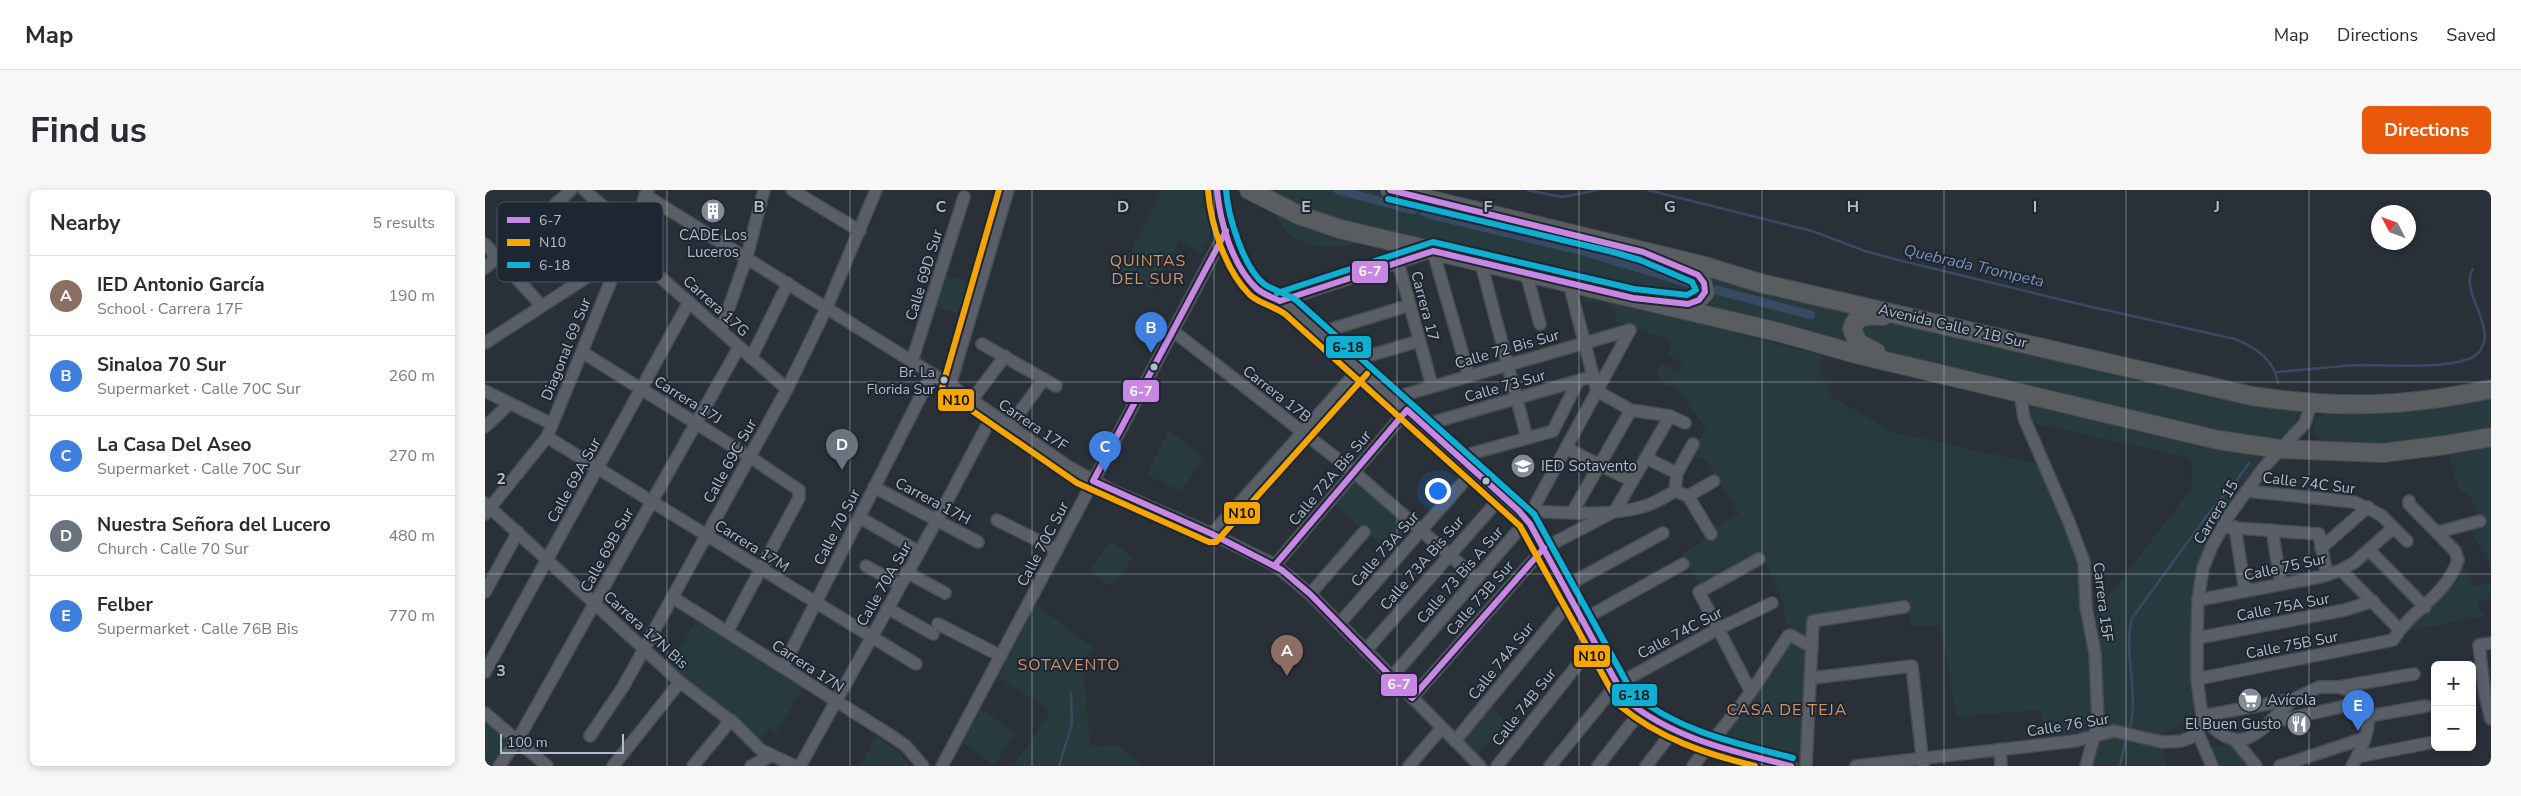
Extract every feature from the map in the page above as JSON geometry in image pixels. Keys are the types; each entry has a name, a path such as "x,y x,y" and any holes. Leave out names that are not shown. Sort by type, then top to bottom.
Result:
{"highway":[{"path":"1249,190 1285,209 1328,226 2218,440 2280,449 2382,453 2447,446 2491,437"},
{"name":"Avenida Calle 71B Sur","path":"1390,190 1705,266 1760,283 1935,322 2219,390 2311,404 2352,406 2389,405 2436,400 2491,390"},
{"path":"1633,298 1688,304 1699,300 1705,292 1704,283 1698,276 1643,252"},
{"path":"1916,367 1862,346 1854,337 1853,325 1858,319 1869,315 1935,322"}],"street":[{"path":"558,202 571,190"},
{"path":"584,190 598,202"},
{"path":"721,330 747,256 764,190"},
{"path":"792,190 860,231"},
{"name":"Calle 69C Sur","path":"590,736 616,699 787,389 827,307 860,231 875,190"},
{"path":"950,385 1007,190"},
{"path":"1217,190 1220,213 1226,231 1249,280 1259,291 1280,301 1319,333 1502,496 1529,515 1544,548 1615,685 1626,700 1640,712 1674,730 1710,745 1754,762 1791,766"},
{"name":"Carrera 17F","path":"647,192 663,202"},
{"name":"Calle 69D Sur","path":"912,362 964,197"},
{"name":"Carrera 17F","path":"663,202 950,385 1009,428 1093,481 1275,565 1310,594 1480,766"},
{"name":"Calle 70C Sur","path":"942,766 1226,231"},
{"path":"485,244 497,258 485,268"},
{"path":"1280,301 1433,251 1469,376"},
{"name":"Carrera 17","path":"1398,262 1432,386"},
{"path":"1481,262 1527,438"},
{"path":"1526,273 1540,324"},
{"path":"519,282 541,305"},
{"path":"485,342 575,282"},
{"name":"Diagonal 69 Sur","path":"487,508 547,437 610,282"},
{"name":"Carrera 17G","path":"663,282 689,302 787,389"},
{"path":"751,358 788,283"},
{"path":"1569,283 1597,391 1631,410 1670,416 1685,423"},
{"name":"Calle 69A Sur","path":"485,672 689,302"},
{"path":"1319,333 1410,305"},
{"name":"Calle 72 Bis Sur","path":"1393,398 1630,330"},
{"name":"Calle 73 Bis A Sur","path":"1391,678 1477,579 1529,515 1630,330"},
{"name":"Carrera 17B","path":"1173,331 1354,472 1477,579"},
{"path":"1211,534 1303,432 1355,365 1419,341"},
{"path":"982,344 1056,386"},
{"name":"Calle 69B Sur","path":"499,766 517,741 739,347"},
{"name":"Carrera 17J","path":"582,352 750,456 800,493 761,569"},
{"path":"971,401 1005,356"},
{"name":"Calle 70 Sur","path":"783,667 932,374"},
{"name":"Calle 73 Sur","path":"1424,425 1594,376"},
{"path":"1009,428 1044,379"},
{"path":"1459,457 1553,431 1578,381"},
{"path":"485,391 552,424"},
{"name":"Carrera 15F","path":"2020,392 2024,418 2069,522 2084,562 2086,606 2095,653 2098,722 2086,766"},
{"path":"485,427 509,403"},
{"name":"Carrera 15","path":"2202,716 2197,679 2197,638 2198,600 2203,568 2222,526 2246,491 2280,449 2305,424 2311,404"},
{"name":"Calle 72A Bis Sur","path":"1275,565 1407,410"},
{"path":"1572,513 1631,410"},
{"name":"Calle 70A Sur","path":"801,766 906,572 937,520 992,416"},
{"path":"1615,511 1670,416"},
{"name":"Carrera 17M","path":"547,437 916,664"},
{"path":"1675,491 1677,473 1693,444"},
{"path":"1566,448 1632,481"},
{"path":"1646,458 1677,473"},
{"name":"Calle 73A Sur","path":"1339,624 1474,470"},
{"path":"1688,496 1713,481"},
{"name":"Carrera 17H","path":"874,487 978,542"},
{"path":"1529,515 1615,511 1650,504 1675,491 1688,496 1711,534"},
{"name":"Calle 74C Sur","path":"2246,491 2346,500 2368,507"},
{"name":"Calle 73A Bis Sur","path":"1365,651 1502,496"},
{"path":"2341,570 2373,601 2397,635 2425,607 2451,576 2458,560 2455,551 2409,504 2409,501"},
{"path":"2321,548 2368,507 2381,515 2407,541"},
{"name":"Carrera 17N Bis","path":"487,508 547,559 643,650 680,682 731,720 753,743 776,761 795,766"},
{"name":"Calle 73B Sur","path":"1412,698 1544,548 1615,511"},
{"path":"859,517 919,552"},
{"path":"997,520 1057,550"},
{"path":"2438,532 2479,522"},
{"path":"2222,526 2319,534 2327,575"},
{"path":"2235,527 2245,591"},
{"name":"Calle 75 Sur","path":"2198,600 2327,575 2341,570 2369,550 2393,528"},
{"path":"2272,530 2281,584"},
{"path":"485,592 517,532"},
{"path":"1310,594 1365,532"},
{"path":"1564,587 1663,533"},
{"path":"2369,550 2425,607"},
{"path":"1751,692 1699,592 1759,559"},
{"path":"1582,620 1683,564"},
{"path":"866,566 900,585"},
{"path":"727,632 761,569"},
{"path":"906,572 945,593"},
{"name":"Carrera 17N","path":"672,597 900,741 923,766"},
{"name":"Calle 74A Sur","path":"1455,741 1571,600"},
{"name":"Calle 75A Sur","path":"2197,638 2345,610 2373,601"},
{"name":"Calle 74C Sur","path":"1550,766 1615,685 1718,629 1772,603"},
{"path":"887,608 1001,656"},
{"path":"1806,766 1813,621 1904,608"},
{"path":"1693,766 1751,692 1789,635 1812,647"},
{"name":"Calle 75B Sur","path":"2197,679 2397,635"},
{"name":"Calle 74B Sur","path":"1497,766 1594,644"},
{"path":"2491,644 2479,645 2485,695 2491,719"},
{"path":"1811,678 1912,666 1923,762"},
{"path":"2202,716 2294,699 2319,687 2339,686 2414,674"},
{"path":"613,766 680,682"},
{"path":"2339,686 2352,692 2363,702 2369,716 2365,738 2354,761"},
{"path":"2234,740 2255,735 2273,722 2294,699"},
{"path":"2273,722 2363,702"},
{"path":"2369,716 2426,706"},
{"path":"1598,766 1640,712"},
{"path":"485,713 547,766"},
{"path":"2202,716 2197,731 2212,766"},
{"path":"2202,716 2213,730 2234,740 2256,766"},
{"path":"693,766 731,720"},
{"path":"1409,766 1442,728"},
{"path":"1646,766 1674,730"},
{"name":"Calle 76 Sur","path":"1856,766 1923,762 2000,749 2075,741 2114,731 2162,742 2181,741 2193,737 2197,731"},
{"path":"2281,766 2365,738"},
{"path":"2354,761 2429,743"},
{"path":"2000,749 2001,766"},
{"path":"751,766 776,761"}],"green space":[{"path":"1162,190 1209,190 1214,228 1201,252 1179,241 1153,290 1120,273"},
{"path":"1262,190 1368,190 1613,249 1642,263 1691,276 1700,286 1687,300 1627,290 1345,223 1313,213"},
{"path":"1276,213 1365,242 1326,247 1313,245 1290,235 1282,226"},
{"path":"943,275 974,283 965,316 933,306"},
{"path":"1707,276 1785,300 1857,311 1845,330 1851,347 1700,308"},
{"path":"1584,294 1823,356 1819,369 1832,397 1893,432 2037,464 2078,553 2082,574 2092,717 2086,731 2044,737 2040,710 1957,717 1940,625 1911,626 1907,604 1812,615 1810,639 1786,625 1781,597 1760,553 1700,586 1682,553 1701,543 1707,531 1739,514 1705,458 1687,459 1706,429 1678,390 1665,385 1664,380 1656,372 1660,363 1678,372 1682,362 1667,356 1672,341 1617,322 1612,306 1583,301"},
{"path":"1877,319 2298,407 2299,411 2292,428 2275,442 2248,439 1969,374 1869,345 1863,341 1859,324"},
{"path":"2491,396 2491,432 2371,447 2324,443 2315,433 2316,419 2327,412"},
{"path":"2028,401 2262,454 2243,487 2219,517 2207,539 2199,562 2194,586 2191,636 2195,710 2179,726 2165,733 2163,754 2167,766 2093,766 2104,708 2096,612 2192,488 2191,458 2032,423"},
{"path":"1169,431 1205,458 1180,491 1146,475"},
{"path":"2491,445 2491,569 2471,530 2480,526 2476,509 2468,495 2459,490 2448,452"},
{"path":"1354,478 1411,526 1389,552 1333,503"},
{"path":"1110,541 1133,557 1113,587 1089,571"},
{"path":"2463,565 2475,587 2491,581 2491,597 2477,604 2484,616 2408,631 2455,584"},
{"path":"1035,604 1094,648 1083,664 1090,745 1120,746 1143,766 1013,766 1051,711 998,677"},
{"path":"696,621 803,687 777,732 769,728 759,741 731,714 670,665"},
{"path":"1789,640 1809,652 1801,758 1722,740"},
{"path":"1491,703 1505,722 1477,756 1460,739"},
{"path":"981,709 1016,733 994,765 962,743"},
{"path":"485,720 515,744 502,766 485,766"},
{"path":"875,736 897,751 911,766 861,766"},
{"path":"2233,744 2250,766 2217,766 2211,748"}],"waterway":[{"path":"1338,190 1413,210"},
{"name":"Quebrada Trompeta","path":"1527,190 1562,197 1598,190"},
{"name":"Quebrada Trompeta","path":"1648,190 1812,231 1865,251 1898,260 2083,305 2235,339 2263,355 2273,368 2278,383"},
{"path":"1425,213 1583,251 1688,283"},
{"path":"2277,372 2361,365 2447,364 2474,357 2481,350 2485,337 2482,320 2470,284 2470,276 2473,269"},
{"path":"1716,290 1811,315"},
{"name":"Quebrada Trompeta","path":"2130,727 2133,700 2129,645 2132,618 2215,505 2232,487 2249,463"},
{"path":"1059,766 1072,724 1071,693"},
{"name":"Quebrada Trompeta","path":"2120,766 2126,738"}],"transit line":[{"name":"N10","path":"999,190 942,388 945,392 1077,483 1209,542 1216,542 1367,374"},
{"name":"6-7","path":"1217,190 1224,229 1240,267 1258,290 1280,301 1433,251 1633,298 1688,304 1699,300 1705,292 1704,283 1698,275 1643,252 1390,190"},
{"name":"6-18","path":"1226,190 1233,227 1243,254 1256,276 1264,284 1296,300 1534,514 1633,694 1651,707 1689,727 1709,735 1793,758"},
{"name":"N10","path":"1208,191 1212,218 1221,246 1233,273 1250,295 1285,314 1520,526 1620,706 1651,728 1684,744 1755,766"},
{"name":"6-18","path":"1277,293 1433,242 1634,289 1687,295 1696,290 1692,282 1640,260 1613,252 1388,199"},
{"name":"6-7","path":"1226,231 1093,481 1212,534 1282,570 1310,594 1412,698 1544,548"},
{"name":"6-7","path":"1275,565 1407,410 1519,511 1530,524 1626,700 1664,725 1684,734 1726,749 1791,766"}],"place":[{"name":"CADE Los Luceros","path":"713,211"},
{"name":"Sinaloa 70 Sur","path":"1151,353"},
{"name":"Br. La Florida Sur","path":"944,380"},
{"name":"IED Sotavento","path":"1523,466"},
{"name":"Nuestra Señora del Lucero","path":"842,470"},
{"name":"La Casa Del Aseo","path":"1105,472"},
{"name":"IED Antonio García","path":"1287,676"},
{"name":"Avícola","path":"2250,700"},
{"name":"El Buen Gusto","path":"2299,724"},
{"name":"Felber","path":"2358,731"}],"district":[{"name":"QUINTAS DEL SUR","path":"1148,270"},
{"name":"SOTAVENTO","path":"1069,665"},
{"name":"CASA DE TEJA","path":"1787,710"}]}
